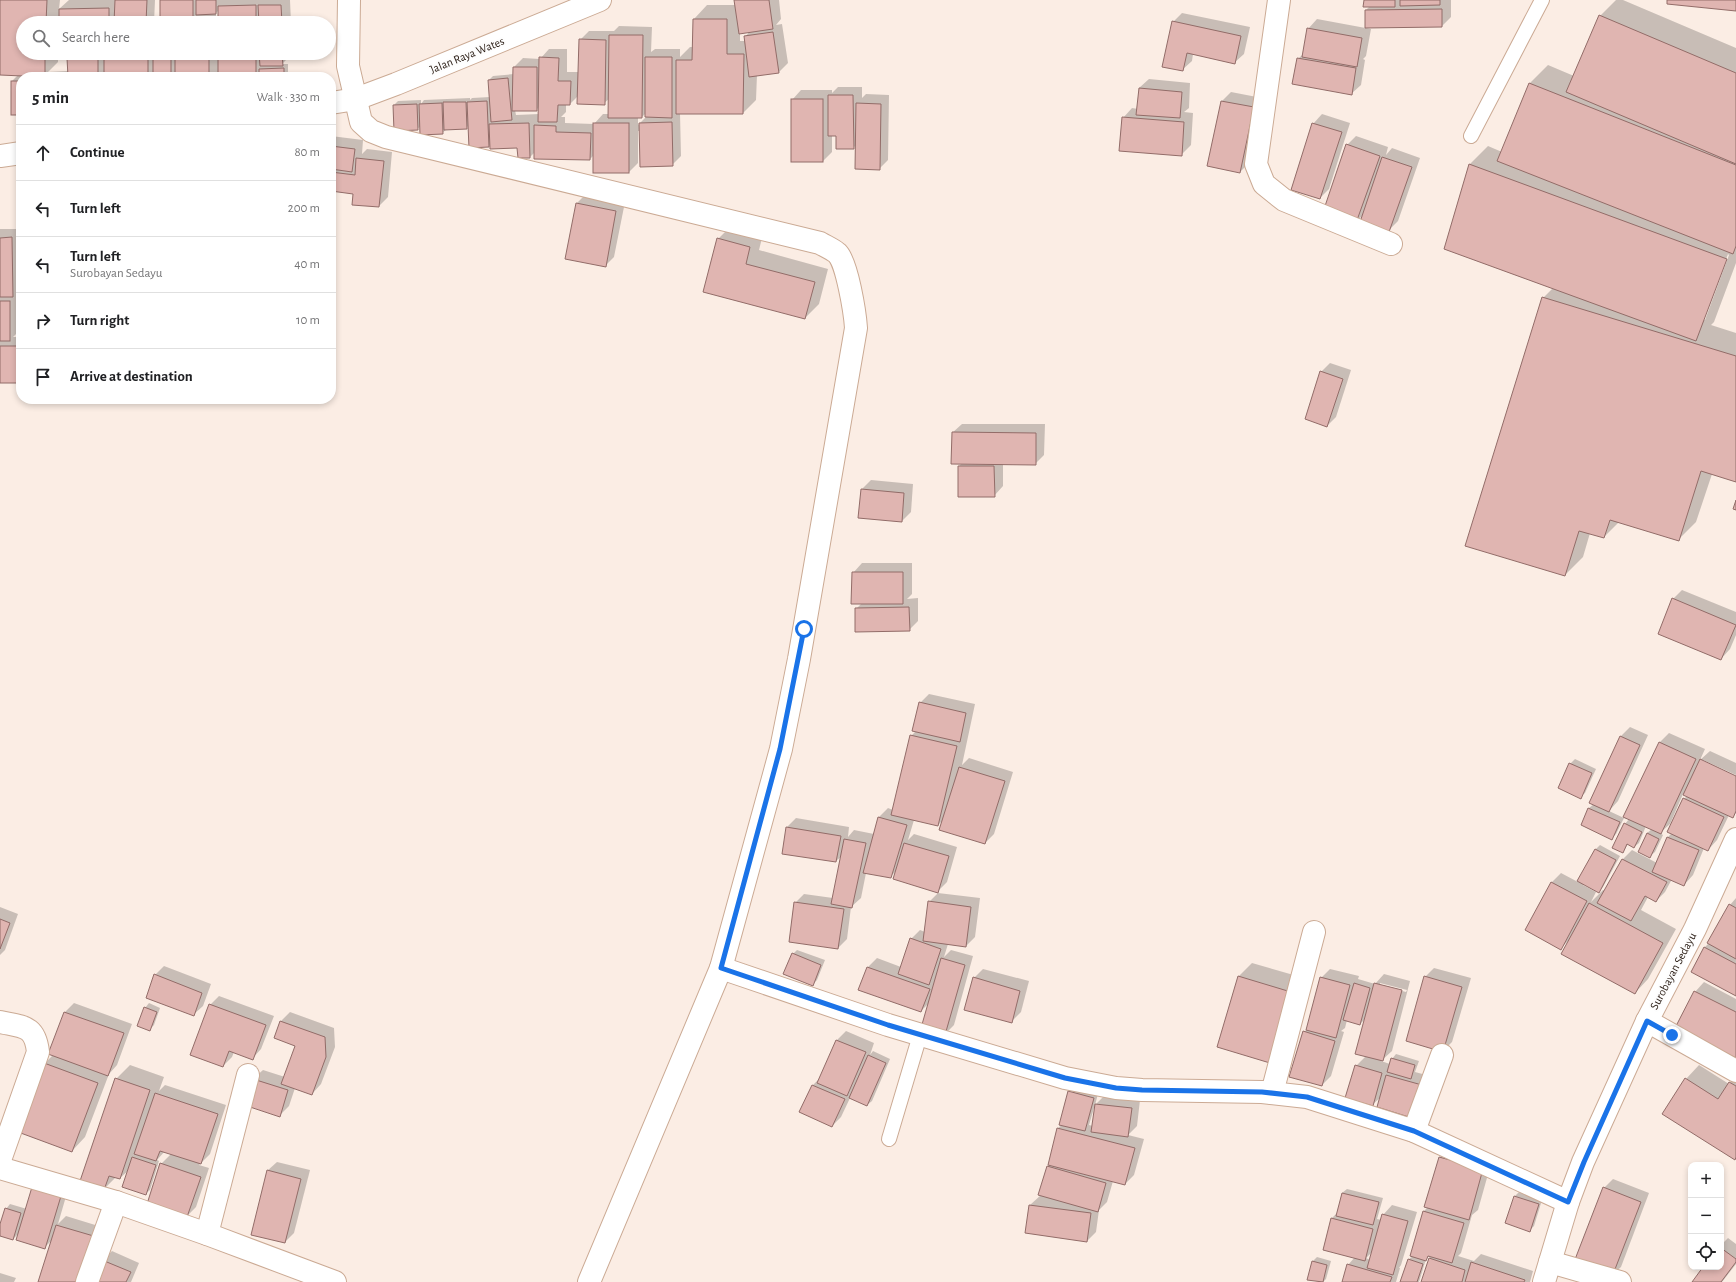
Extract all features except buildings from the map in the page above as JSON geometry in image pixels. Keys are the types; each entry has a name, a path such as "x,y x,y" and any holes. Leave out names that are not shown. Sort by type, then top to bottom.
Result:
{"main road":[{"path":"349,0 348,66 361,122 371,131 386,137 820,243 838,254 847,276 854,304 856,328 799,659 782,742 721,968 589,1282"},
{"name":"Jalan Raya Wates","path":"336,102 356,99 600,0"},
{"path":"1279,0 1256,164 1264,184 1284,200 1391,244"},
{"path":"0,156 16,154"},
{"name":"Surobayan Sedayu","path":"1547,1272 1568,1202 1584,1162 1647,1021 1695,929 1736,839"},
{"path":"1272,1093 1314,932"},
{"path":"721,968 920,1035 1065,1078 1116,1088 1272,1093 1307,1097 1414,1131 1568,1202"},
{"path":"1647,1021 1736,1071"},
{"path":"0,1022 25,1028 33,1033 37,1043 38,1052 0,1160"},
{"path":"1414,1131 1442,1055"},
{"path":"207,1234 248,1075"},
{"path":"0,1168 116,1202 335,1282"},
{"path":"87,1282 116,1202"},
{"path":"1547,1272 1620,1282"}],"lane":[{"path":"1471,136 1542,0"},
{"path":"889,1139 920,1035"}],"route":[{"path":"804,629 780,749 721,968 888,1025 1065,1078 1116,1088 1214,1092 1262,1092 1307,1097 1414,1131 1568,1202 1584,1162 1647,1021 1672,1035"}]}
